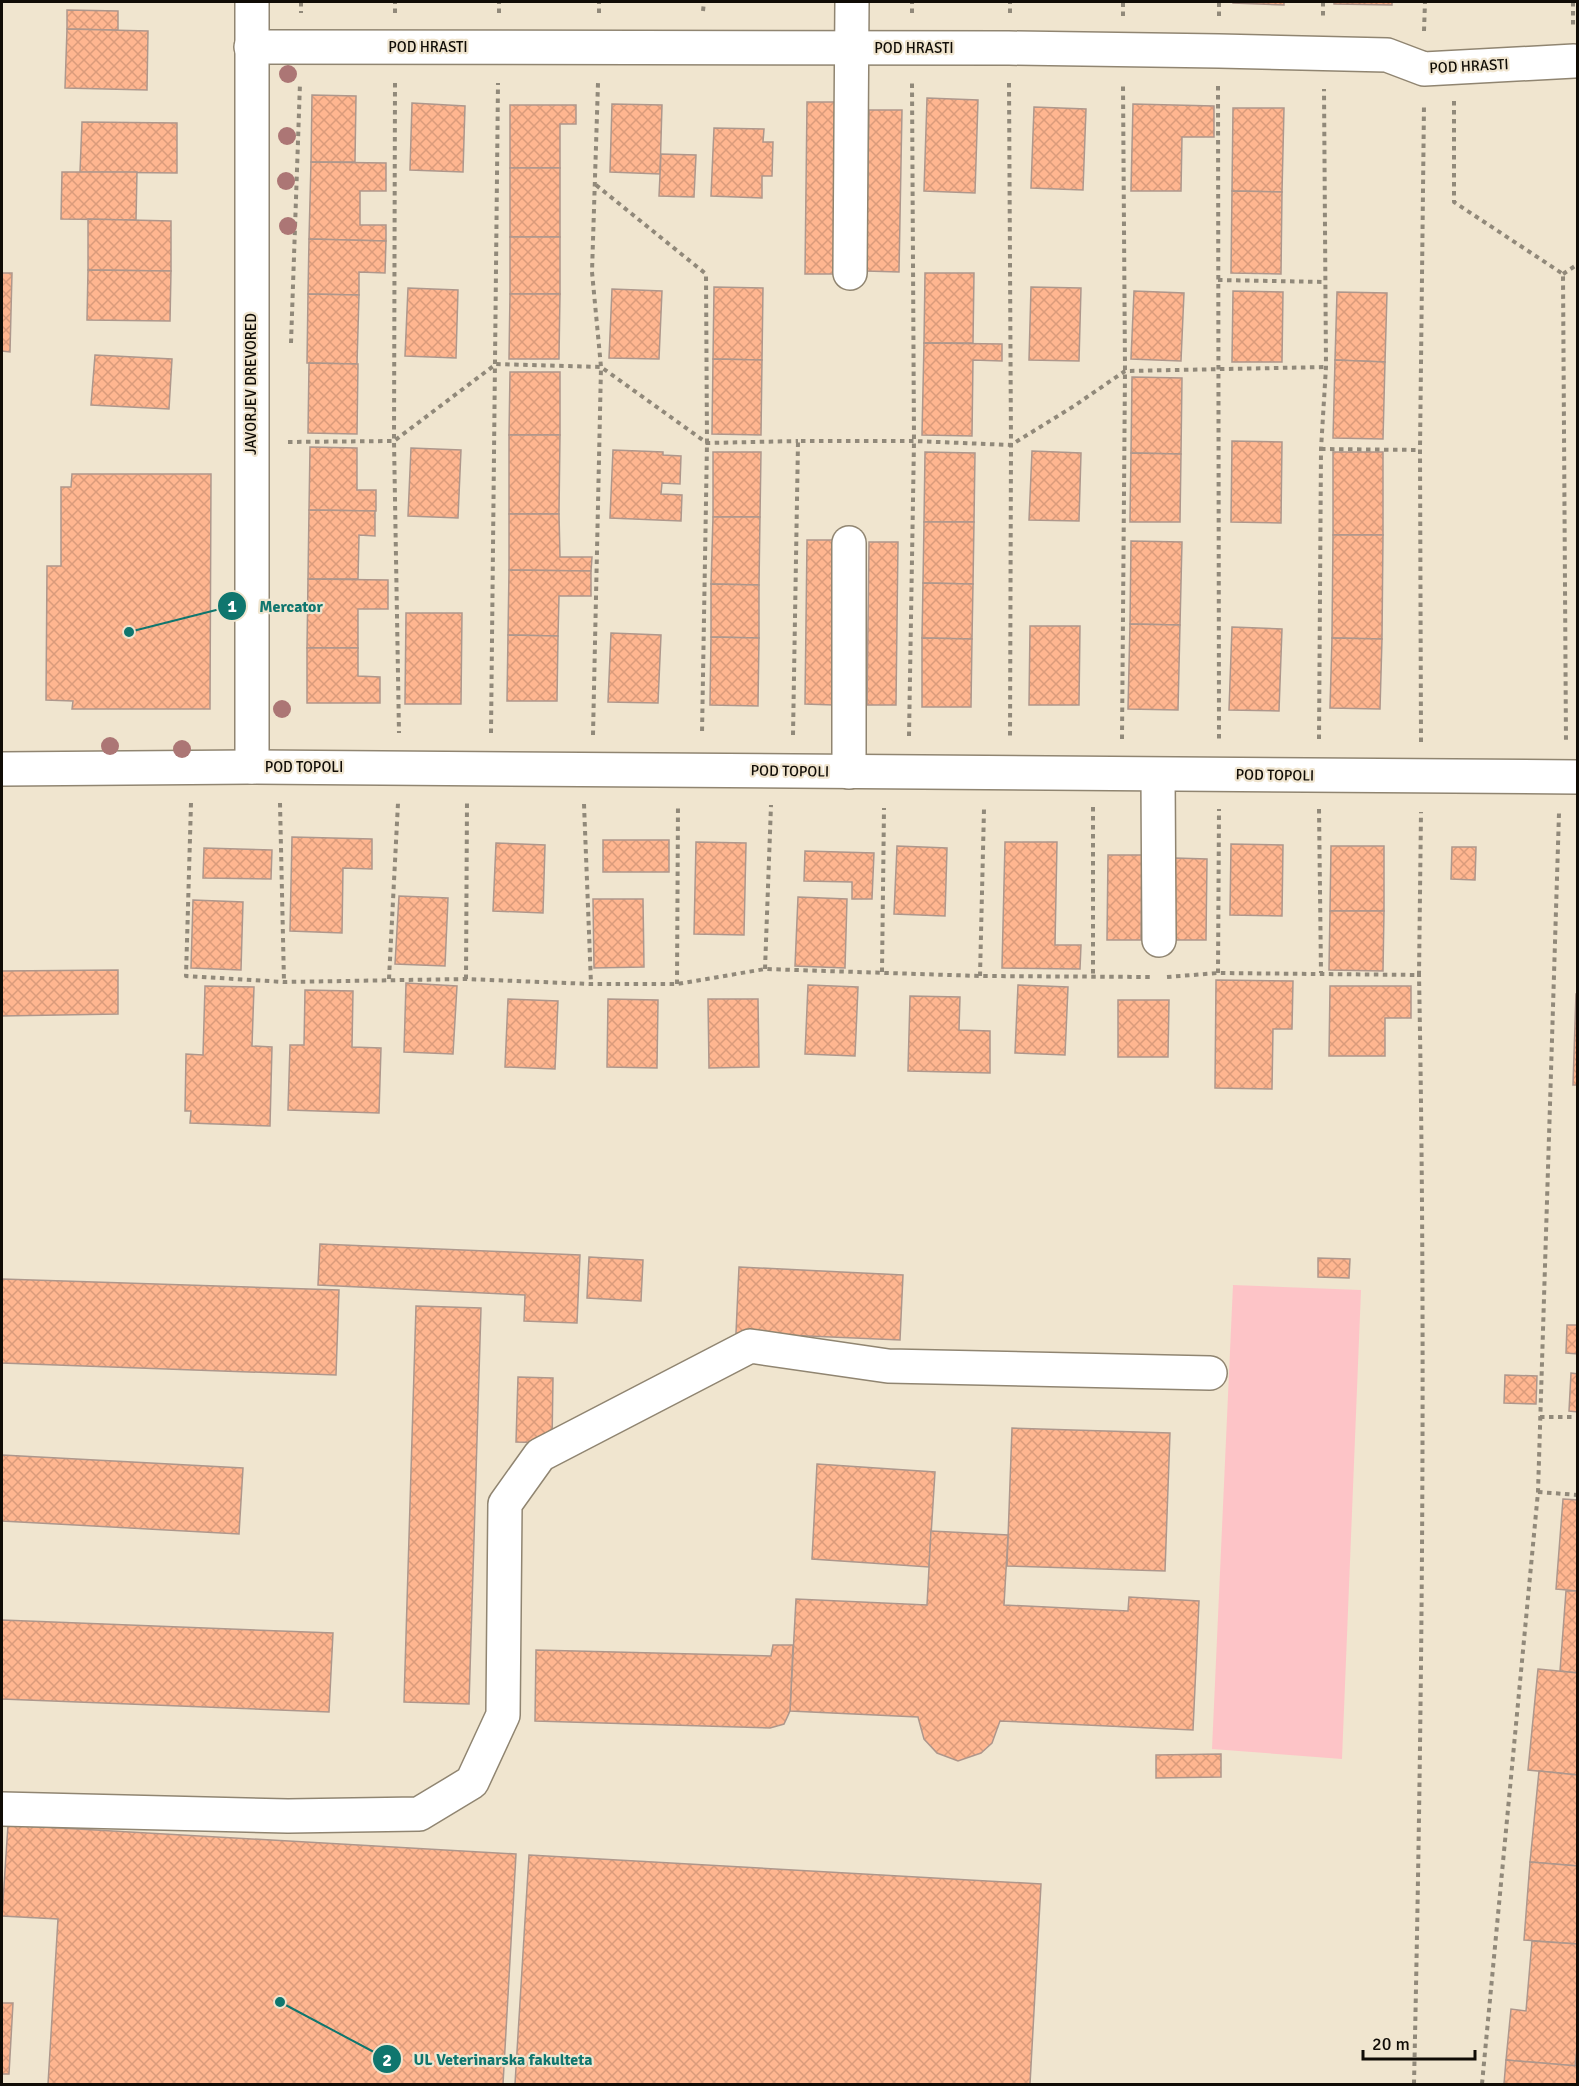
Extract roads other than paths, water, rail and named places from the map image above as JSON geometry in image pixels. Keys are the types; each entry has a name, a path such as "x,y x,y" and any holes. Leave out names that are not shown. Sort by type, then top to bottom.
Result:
{"street":[{"name":"JAVORJEV DREVORED","path":"252,2 265,767"},
{"path":"850,273 852,2"},
{"name":"POD HRASTI","path":"251,47 1009,48 1219,51 1387,55 1439,69 1574,61"},
{"path":"849,543 849,772"},
{"name":"POD TOPOLI","path":"2,769 265,767 1568,777"},
{"path":"1158,775 1159,940"},
{"path":"2,1809 288,1816 419,1815 472,1782 503,1715 505,1504 540,1455 750,1346 888,1366 1210,1372"}],"place":[{"name":"Mercator","path":"129,632"},
{"name":"UL Veterinarska fakulteta","path":"280,2002"}]}
